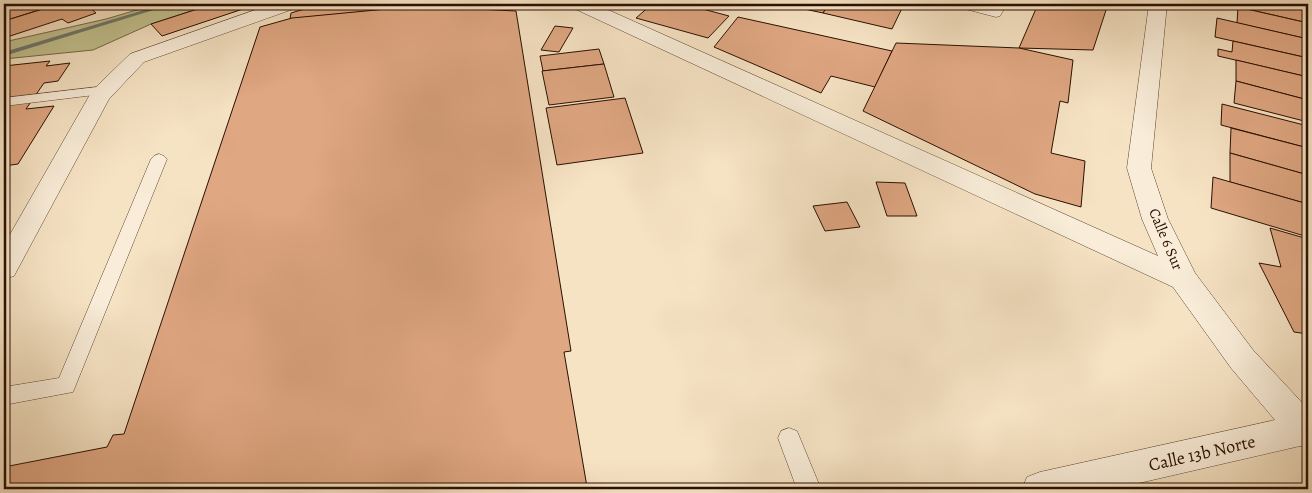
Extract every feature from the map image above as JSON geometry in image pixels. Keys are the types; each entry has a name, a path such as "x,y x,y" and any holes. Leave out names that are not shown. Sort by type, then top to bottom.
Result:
{"street":[{"path":"4,268 100,96 138,58 288,4"},
{"path":"580,4 1183,279"},
{"name":"Calle 6 Sur","path":"1158,4 1139,168 1155,220 1183,279 1242,360 1306,431"},
{"name":"Calle 13b Norte","path":"1040,489 1306,431"}],"lane":[{"path":"958,4 996,13 1001,4"},
{"path":"4,102 106,90"},
{"path":"4,396 66,386 159,159"},
{"path":"789,438 809,489"}],"green space":[{"path":"157,4 213,4 151,24 93,50 4,59 4,42 106,19"}],"building":[{"path":"4,4 58,4 4,21"},
{"path":"59,4 86,4 96,13 68,23 62,19 4,38 4,21"},
{"path":"213,4 258,4 162,36 151,24"},
{"path":"321,4 430,4 429,6 290,19 291,13"},
{"path":"652,4 684,4 729,16 708,38 636,18"},
{"path":"781,4 829,4 823,13"},
{"path":"829,4 904,4 892,29 823,13"},
{"path":"1038,4 1108,4 1093,50 1019,48"},
{"path":"1238,4 1300,4 1308,6 1308,23 1238,7"},
{"path":"418,6 516,11 571,351 564,352 587,487 574,489 4,489 4,467 107,447 113,435 124,434 260,27 292,18"},
{"path":"1238,7 1308,23 1308,39 1237,23"},
{"path":"738,17 892,51 875,87 831,76 821,93 714,47"},
{"path":"1217,18 1308,39 1308,58 1215,37"},
{"path":"555,26 573,28 559,52 541,50"},
{"path":"1233,41 1308,58 1308,77 1218,56 1218,49 1232,52"},
{"path":"896,43 1019,48 1073,60 1068,103 1060,101 1051,153 1085,161 1081,207 1035,194 863,111"},
{"path":"599,49 604,64 543,71 540,56"},
{"path":"1236,60 1308,77 1308,100 1236,81"},
{"path":"50,61 46,66 70,63 58,81 44,83 26,109 54,106 18,164 4,166 4,66"},
{"path":"604,64 614,97 549,105 542,71"},
{"path":"1236,81 1308,100 1308,122 1234,103"},
{"path":"625,98 643,153 557,165 546,108"},
{"path":"1222,104 1308,126 1308,148 1221,125"},
{"path":"1231,128 1308,148 1308,175 1230,153"},
{"path":"1230,153 1308,175 1308,204 1230,182"},
{"path":"1213,177 1308,204 1308,237 1211,208"},
{"path":"876,182 905,183 917,216 887,216"},
{"path":"847,202 860,227 825,231 813,206"},
{"path":"1270,228 1308,239 1308,334 1294,332 1259,263 1281,267"}],"waterway":[{"path":"4,54 170,4"}]}
